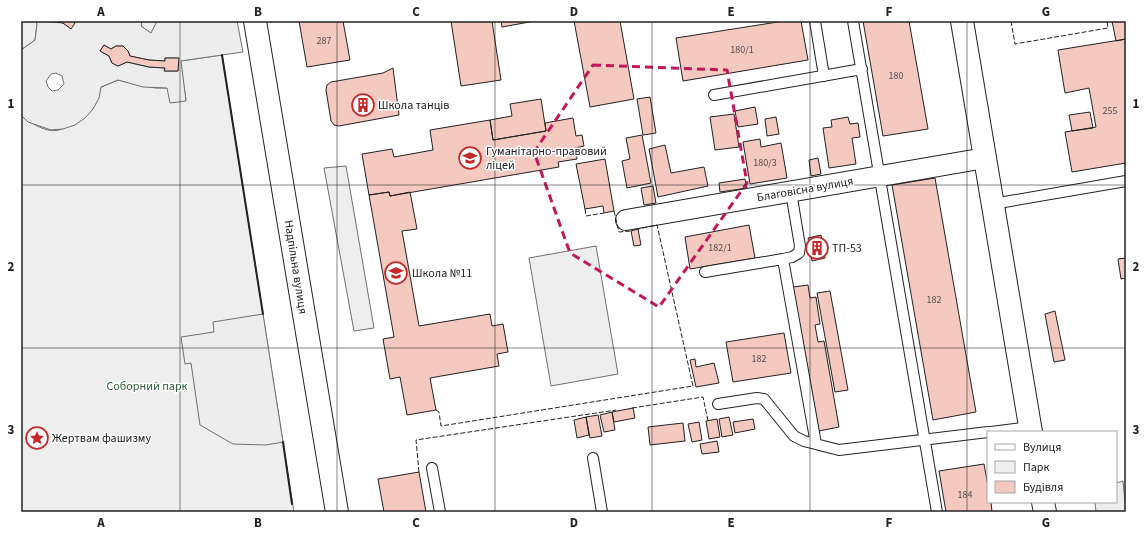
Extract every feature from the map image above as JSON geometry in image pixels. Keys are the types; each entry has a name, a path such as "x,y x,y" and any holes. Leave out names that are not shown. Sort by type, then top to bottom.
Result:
{"main road":[{"name":"Надпільна вулиця","path":"255,21 337,512"},
{"path":"962,21 1031,430"}],"street":[{"name":"Благовісна вулиця","path":"626,220 985,158"}],"lane":[{"path":"815,21 824,76"},
{"path":"854,21 937,512"},
{"path":"714,95 862,69"},
{"path":"993,204 1126,181"},
{"path":"705,272 783,259 792,257 799,253 800,246 791,192"},
{"path":"783,259 816,444"},
{"path":"718,404 757,398 764,399 794,436 835,449 847,450 987,432"},
{"path":"1011,431 1031,430"},
{"path":"593,458 602,512"},
{"path":"432,468 440,512"}],"highlighted area":[{"path":"593,65 727,70 747,183 659,307 570,253 534,152"}],"green space":[{"path":"21,21 36,21 37,24 35,40 21,50"},
{"path":"142,21 157,21 152,34 141,26"},
{"name":"Соборний парк","path":"222,55 294,512 21,512 21,115 41,128 53,131 59,130 64,128 93,104 97,99 101,87 118,80 155,88 167,88 186,100 180,61"},
{"path":"346,166 374,328 354,331 324,168"},
{"path":"596,246 618,374 551,386 529,258"}],"shaded area":[{"path":"36,21 63,23 71,28 72,21 142,21 141,26 151,33 157,21 237,21 243,52 181,61 186,101 170,103 167,88 143,87 118,80 101,87 99,98 93,109 85,118 75,125 63,129 51,130 28,122 21,115 21,50 35,40","holes":["104,45 111,49 116,46 123,46 128,51 130,56 149,60 165,61 165,58 178,58 178,71 165,71 165,68 149,67 127,62 118,66 112,63 109,56 100,51","56,73 62,76 64,84 58,90 52,91 48,87 46,81 51,74"]},
{"path":"263,314 283,442 266,445 233,444 200,425 191,363 185,364 181,337 214,332 213,322"},
{"path":"1123,481 1126,512 1096,512 1095,503 1117,503 1117,483"}],"building":[{"path":"54,21 72,21 75,23 71,29 63,23"},
{"path":"299,21 343,21 350,60 307,67"},
{"path":"451,21 492,21 501,80 461,86"},
{"path":"501,21 535,21 502,27"},
{"path":"574,21 620,21 634,99 590,107"},
{"path":"784,21 801,21 808,60 683,81 676,38"},
{"path":"863,21 909,21 928,129 883,136"},
{"path":"1112,21 1126,21 1126,39 1116,41"},
{"path":"1126,39 1126,163 1072,172 1065,132 1096,127 1089,88 1065,93 1058,50"},
{"path":"104,45 111,49 116,46 123,46 128,51 130,56 149,60 165,61 165,58 179,58 178,71 164,71 165,68 149,67 127,62 118,66 112,63 109,56 100,51"},
{"name":"Школа танців","path":"393,68 399,115 339,126 334,125 331,121 326,90 327,85 331,82 383,73"},
{"path":"650,97 656,133 643,135 637,99"},
{"path":"541,99 546,131 493,140 490,120 512,116 510,104"},
{"path":"755,107 758,124 738,127 735,111"},
{"path":"1090,112 1093,128 1072,131 1069,115"},
{"path":"734,114 739,147 715,150 710,117"},
{"path":"776,117 779,134 767,136 765,119"},
{"path":"848,117 850,124 858,123 860,137 852,138 856,164 829,168 823,128 832,127 831,120"},
{"name":"Гуманітарно-правовий ліцей","path":"573,118 576,136 582,135 584,146 575,148 577,159 558,162 559,167 390,196 389,192 369,195 362,154 392,149 394,157 433,150 430,130 490,120 493,140 546,131 545,123"},
{"path":"642,135 651,183 627,188 622,161 630,159 626,138"},
{"path":"760,139 761,147 781,143 787,178 750,184 743,142"},
{"path":"665,145 671,173 704,167 708,186 658,197 649,149"},
{"path":"818,158 821,174 811,176 809,160"},
{"path":"605,159 614,211 604,213 603,206 585,209 576,164"},
{"path":"935,178 976,412 933,420 892,185"},
{"path":"745,179 747,188 720,192 719,183"},
{"path":"653,186 656,203 644,205 641,188"},
{"name":"Школа №11","path":"389,192 390,196 410,192 417,229 402,231 419,326 490,314 492,326 503,324 508,352 497,354 499,366 430,378 436,410 407,415 400,377 390,379 383,339 394,337 369,195"},
{"path":"749,225 755,258 690,269 685,237"},
{"path":"638,229 641,245 634,246 631,231"},
{"name":"ТП-53","path":"821,235 825,258 812,261 808,238"},
{"path":"1126,258 1126,278 1121,279 1118,259"},
{"path":"808,285 810,298 816,297 820,324 815,325 818,342 824,341 839,427 819,431 793,287"},
{"path":"830,291 848,390 835,392 817,293"},
{"path":"1055,311 1065,360 1054,362 1045,314"},
{"path":"784,333 791,373 733,382 726,342"},
{"path":"695,359 696,367 714,363 719,383 696,387 690,360"},
{"path":"633,408 635,418 614,422 612,412"},
{"path":"612,412 615,430 604,432 600,415"},
{"path":"598,415 602,436 590,438 586,417"},
{"path":"586,417 589,435 577,438 574,420"},
{"path":"729,417 733,435 722,437 719,419"},
{"path":"717,419 720,437 709,439 706,421"},
{"path":"753,419 755,429 735,433 733,422"},
{"path":"699,422 702,440 692,442 688,424"},
{"path":"683,423 685,441 650,445 648,427"},
{"path":"717,441 719,452 702,454 700,444"},
{"path":"984,464 987,480 987,503 991,503 992,512 946,512 939,471"},
{"path":"419,472 426,512 384,512 378,479"}],"fence":[{"path":"1011,21 1015,44 1108,28 1107,21"},
{"path":"585,209 586,216 604,213"},
{"path":"614,211 619,232 631,231"},
{"path":"436,410 439,412 441,426 693,386 657,225 638,229"},
{"path":"632,408 703,397 708,421"},
{"path":"419,472 416,440 616,410"}],"wall":[{"path":"222,55 263,314"},
{"path":"283,442 292,504"}],"place":[{"name":"Школа танців","path":"363,105"},
{"name":"Гуманітарно-правовий ліцей","path":"470,158"},
{"name":"ТП-53","path":"817,248"},
{"name":"Школа №11","path":"396,273"},
{"name":"Жертвам фашизму","path":"37,438"}]}
